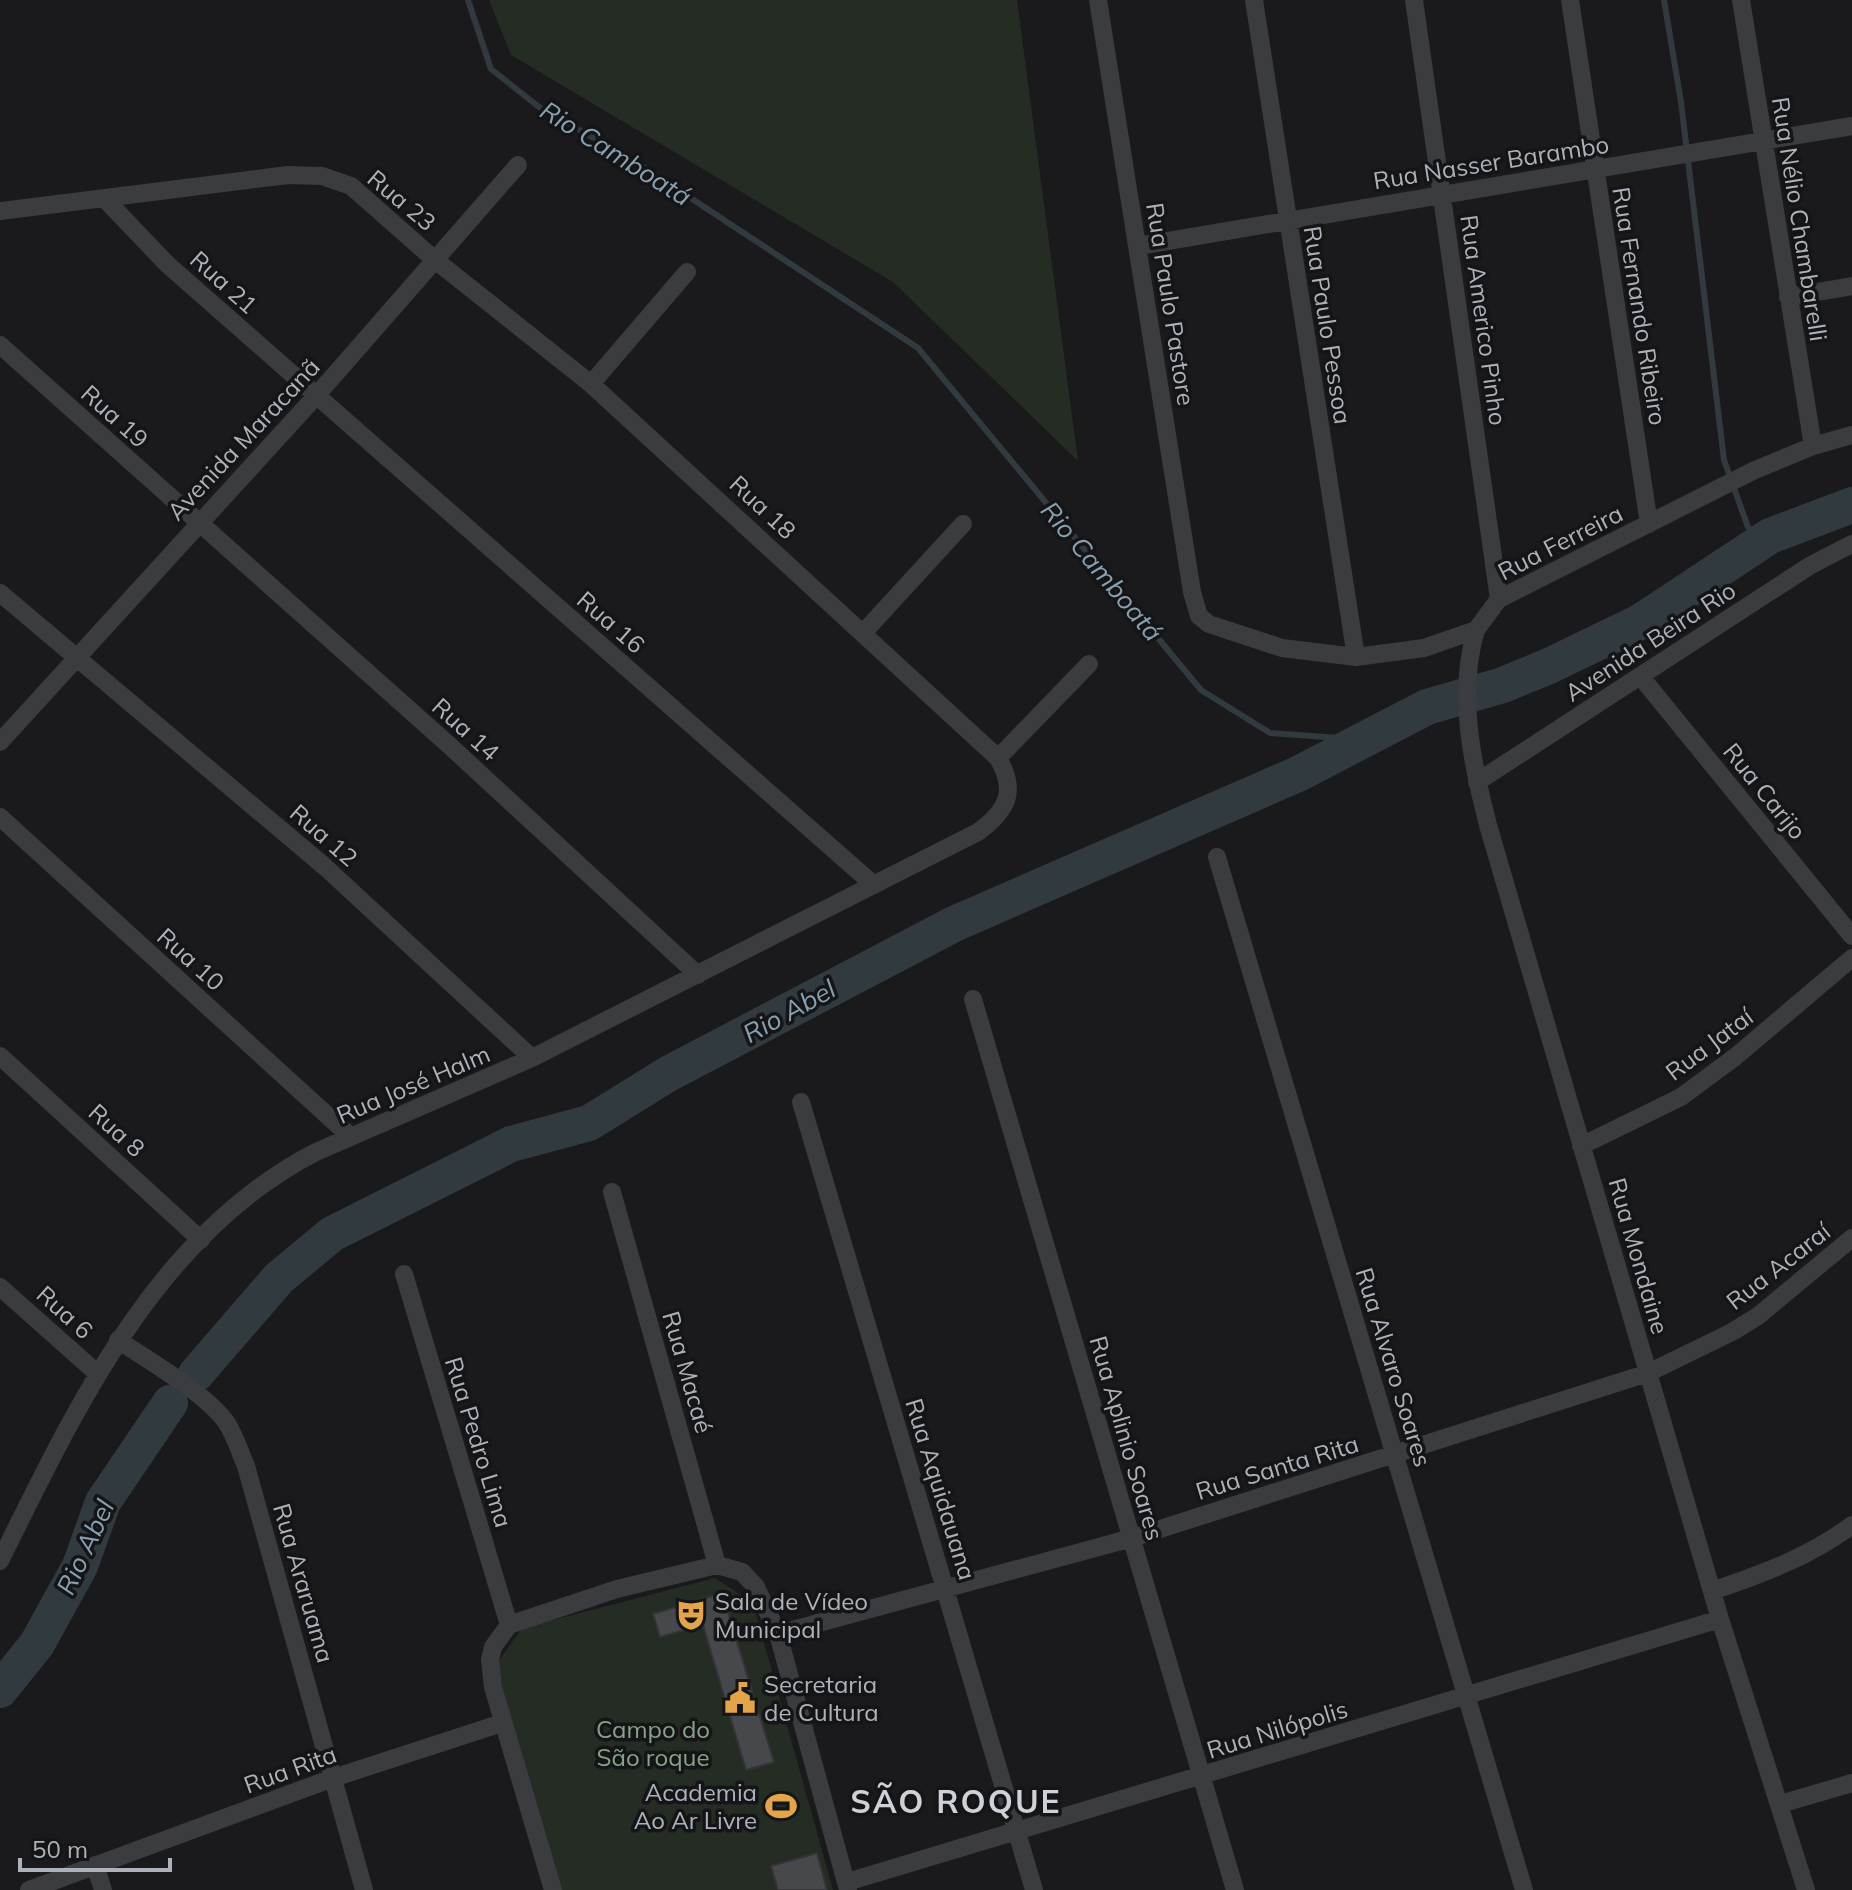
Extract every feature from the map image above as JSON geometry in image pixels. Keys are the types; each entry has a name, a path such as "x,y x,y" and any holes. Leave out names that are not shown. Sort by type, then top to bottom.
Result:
{"street":[{"name":"Rua Paulo Pastore","path":"1098,0 1192,592 1199,616 1209,624 1250,640 1306,653 1356,657"},
{"name":"Rua Paulo Pessoa","path":"1254,0 1356,657"},
{"name":"Rua Americo Pinho","path":"1414,0 1499,599"},
{"name":"Rua Fernando Ribeiro","path":"1570,0 1649,524"},
{"name":"Rua Nélio Chambarelli","path":"1741,0 1813,446"},
{"name":"Rua Nasser Barambo","path":"1138,246 1852,126"},
{"name":"Avenida Maracanã","path":"0,742 316,396 518,165"},
{"name":"Rua 23","path":"0,211 288,175 322,176 351,186 435,260"},
{"name":"Rua 21","path":"104,198 167,264 316,396"},
{"name":"Rua 18","path":"435,260 591,384 998,758"},
{"path":"591,384 687,272"},
{"path":"1788,297 1852,286"},
{"name":"Rua 19","path":"0,345 198,523"},
{"name":"Rua 16","path":"316,396 874,885"},
{"name":"Rua Ferreira","path":"1476,630 1499,599 1755,470 1813,446 1852,435"},
{"name":"Rua 14","path":"198,523 450,746 698,975"},
{"path":"863,633 963,524"},
{"name":"Avenida Beira Rio","path":"1477,782 1811,565 1852,544"},
{"name":"Rua 12","path":"0,593 324,866 532,1058"},
{"path":"1356,657 1424,648 1476,630"},
{"name":"Rua Mondaine","path":"1476,630 1466,662 1477,782 1720,1619 1806,1890"},
{"path":"998,758 1089,664"},
{"name":"Rua Carijo","path":"1641,677 1852,936"},
{"name":"Rua José Halm","path":"0,1561 6,1532 118,1340 152,1293 245,1198 284,1168 532,1058 874,885 997,818 1008,797 1009,777 998,758"},
{"name":"Rua 10","path":"0,817 351,1137"},
{"name":"Rua Alvaro Soares","path":"1217,857 1524,1890"},
{"name":"Rua Jataí","path":"1581,1146 1681,1097 1735,1057 1852,958"},
{"name":"Rua Aplinio Soares","path":"973,999 1235,1890"},
{"name":"Rua 8","path":"0,1056 201,1240"},
{"name":"Rua Aquidauana","path":"801,1102 1034,1890"},
{"name":"Rua Macaé","path":"612,1192 717,1565"},
{"name":"Rua Acaraí","path":"1648,1373 1758,1316 1852,1238"},
{"name":"Rua Pedro Lima","path":"404,1274 509,1625"},
{"name":"Rua 6","path":"0,1287 98,1374"},
{"name":"Rua Araruama","path":"118,1340 161,1368 219,1414 246,1466 364,1890"},
{"name":"Rua Santa Rita","path":"778,1634 1132,1538 1648,1373"},
{"path":"1712,1591 1779,1568 1825,1545 1852,1525"},
{"path":"553,1890 502,1723 490,1660 493,1647 509,1625 617,1589 717,1565 742,1572 756,1587 778,1634 848,1886"},
{"name":"Rua Nilópolis","path":"848,1886 1016,1829 1201,1777 1720,1619"},
{"name":"Rua Rita","path":"95,1865 333,1778 502,1723"},
{"path":"1780,1804 1852,1783"},
{"path":"29,1890 95,1865 103,1890"}],"green space":[{"path":"489,0 1017,0 1078,461 893,282 511,55"},
{"name":"Campo do São roque","path":"715,1578 753,1603 833,1890 555,1890 508,1716 498,1662 522,1628"}],"building":[{"name":"Secretaria de Cultura","path":"722,1593 774,1762 746,1770 703,1625 660,1637 653,1614"},
{"path":"817,1853 827,1890 778,1890 771,1866"}],"waterway":[{"name":"Rio Camboatá","path":"468,0 491,69 539,107 636,162 918,348 1201,690 1270,733 1340,738 1427,707"},
{"path":"1664,0 1681,102 1724,460 1749,530 1811,521"},
{"name":"Rio Abel","path":"196,1374 279,1278 332,1234 511,1144 589,1123 668,1074 954,924 1298,774 1427,707 1503,685 1549,666 1640,622 1770,536 1852,505"},
{"name":"Rio Abel","path":"0,1690 37,1644 80,1566 103,1502 170,1403"}],"place":[{"name":"Sala de Vídeo Municipal","path":"691,1615"},
{"name":"Secretaria de Cultura","path":"740,1698"},
{"name":"Academia Ao Ar Livre","path":"781,1806"}],"district":[{"name":"SÃO ROQUE","path":"956,1801"}]}
